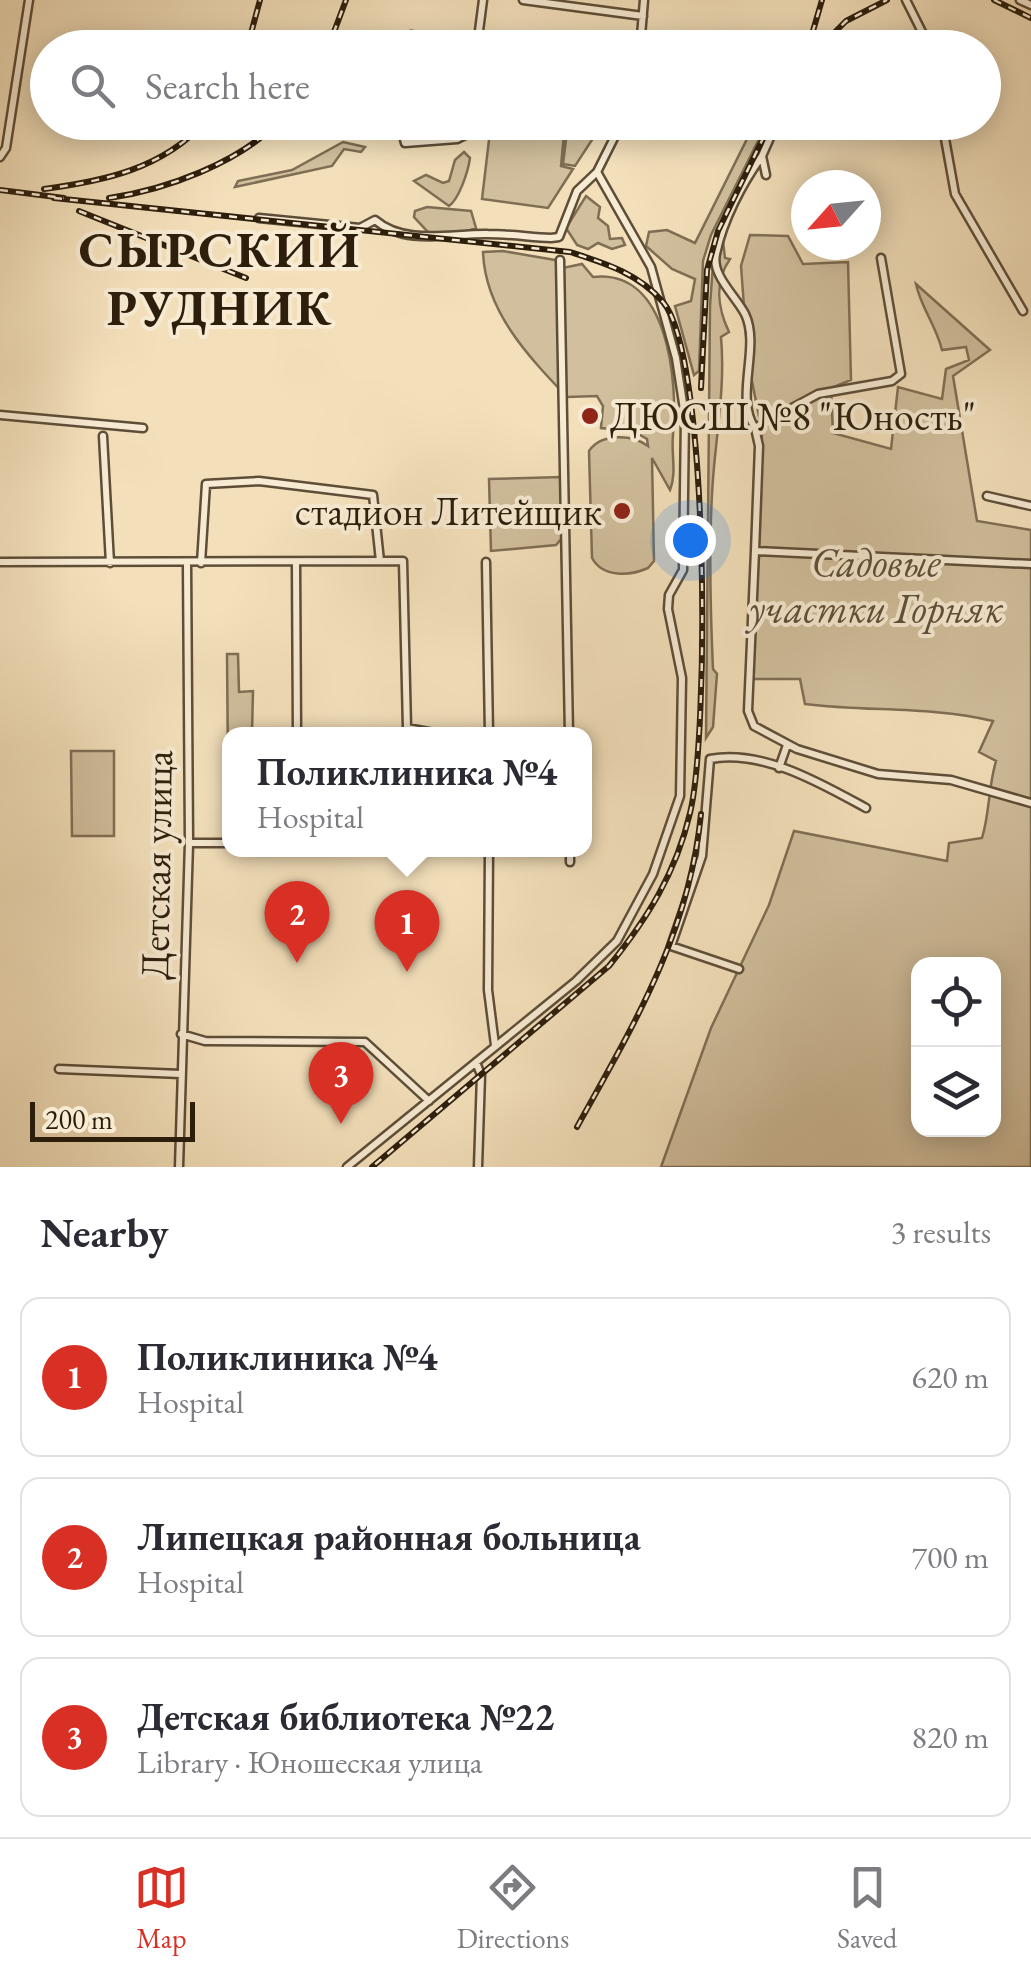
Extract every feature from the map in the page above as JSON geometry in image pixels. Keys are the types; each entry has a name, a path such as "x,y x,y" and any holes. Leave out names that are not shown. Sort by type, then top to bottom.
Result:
{"street":[{"path":"0,158 6,148 29,0"},
{"path":"479,30 482,0"},
{"path":"523,0 643,16"},
{"path":"642,30 644,0"},
{"path":"906,0 921,30"},
{"path":"1020,0 1031,4"},
{"path":"405,140 456,140"},
{"path":"259,218 360,228 374,220 390,232 454,238 485,234 560,237 576,191 597,172 613,140"},
{"path":"769,140 729,216 715,256 716,270 747,318 749,406 759,446 748,716 754,726 787,745 878,774 951,780 1031,803"},
{"path":"946,140 956,194 1024,311"},
{"path":"762,156 766,175"},
{"path":"347,1167 576,981 627,925 654,874 680,796 682,678 668,609 669,594 683,570 686,416 676,358 651,266 597,172"},
{"path":"755,428 818,394 892,381 901,374 881,258"},
{"path":"560,260 569,727"},
{"path":"0,415 143,428"},
{"path":"104,436 110,563"},
{"path":"201,563 206,484 259,481 373,494 380,562"},
{"path":"987,496 1031,506"},
{"path":"755,551 1031,564"},
{"path":"0,562 404,562 407,727"},
{"path":"486,562 489,727"},
{"path":"296,563 297,727"},
{"name":"Детская улица","path":"179,1167 189,842 187,564"},
{"path":"779,768 787,745"},
{"path":"739,969 671,946 702,856 710,758 741,759 809,777 866,808"},
{"path":"189,842 222,843"},
{"path":"489,857 488,990 495,1045"},
{"path":"570,857 570,862"},
{"path":"181,1034 206,1041 366,1042 429,1102"},
{"path":"476,1062 481,1075 478,1167"},
{"path":"60,1069 181,1074"}],"green space":[{"path":"489,140 563,140 561,166 573,169 548,208 482,199"},
{"path":"566,140 592,140 575,166 563,164"},
{"path":"746,140 758,140 711,235 703,261 699,371 694,375 675,306 691,301 695,279 672,269 646,246 649,232 667,230 695,243"},
{"path":"343,142 365,147 361,152 344,149 332,166 235,187 238,181 292,170"},
{"path":"464,152 470,158 467,170 460,191 449,206 414,181 426,175 443,183 449,181 455,160"},
{"path":"586,196 600,207 598,218 608,226 610,239 622,238 625,245 612,249 598,243 588,249 577,245 566,228"},
{"path":"427,207 471,211 476,228 462,233 428,232 414,217 415,211"},
{"name":"Садовые участки Горняк","path":"750,235 788,236 791,260 801,260 803,264 848,262 851,380 831,388 833,433 891,449 898,387 942,399 946,369 969,360 966,347 942,350 916,284 990,350 953,376 977,521 1031,530 1031,1167 661,1167 711,1028 769,905 794,831 947,861 949,843 982,838 996,761 979,752 993,721 946,713 805,704 800,679 753,679 762,432 748,361 741,266"},
{"path":"723,241 725,258 730,259 719,296 729,332 721,337 722,386 712,492 711,619 713,669 717,674 713,727 706,738 710,306 713,264"},
{"path":"503,251 555,260 563,268 582,264 593,277 618,279 638,290 653,309 670,359 673,470 670,490 652,458 654,561 648,568 617,574 603,569 592,558 589,451 609,438 625,438 648,446 647,439 633,431 601,428 603,406 597,396 567,397 524,349 500,313 486,273 483,252"},
{"path":"561,477 562,538 556,545 491,551 489,479"},
{"path":"227,654 238,654 239,692 253,691 252,727 228,727"},
{"path":"71,751 114,751 114,836 72,836"}],"railway":[{"path":"252,30 260,0"},
{"path":"335,30 346,0"},
{"path":"813,30 822,0"},
{"path":"837,30 846,21 887,0"},
{"path":"994,0 1031,18"},
{"path":"44,189 131,170 185,140"},
{"path":"109,198 177,181 222,162 258,140"},
{"path":"701,388 707,270 718,231 762,140"},
{"path":"0,190 64,198"},
{"path":"54,198 570,252 620,270 643,284 663,302 678,337 690,394 697,468 702,632 696,771 690,813 677,856 648,913 609,966 372,1167"},
{"path":"79,211 246,278"},
{"path":"577,1127 638,1014 672,939 695,858 701,814"}],"place":[{"name":"ДЮСШ №8 \"Юность\"","path":"590,416"},
{"name":"стадион Литейщик","path":"622,511"},
{"name":"Липецкая районная больница","path":"297,963"},
{"name":"Поликлиника №4","path":"407,972"},
{"name":"Детская библиотека №22","path":"341,1124"}],"district":[{"name":"СЫРСКИЙ РУДНИК","path":"220,278"}]}
